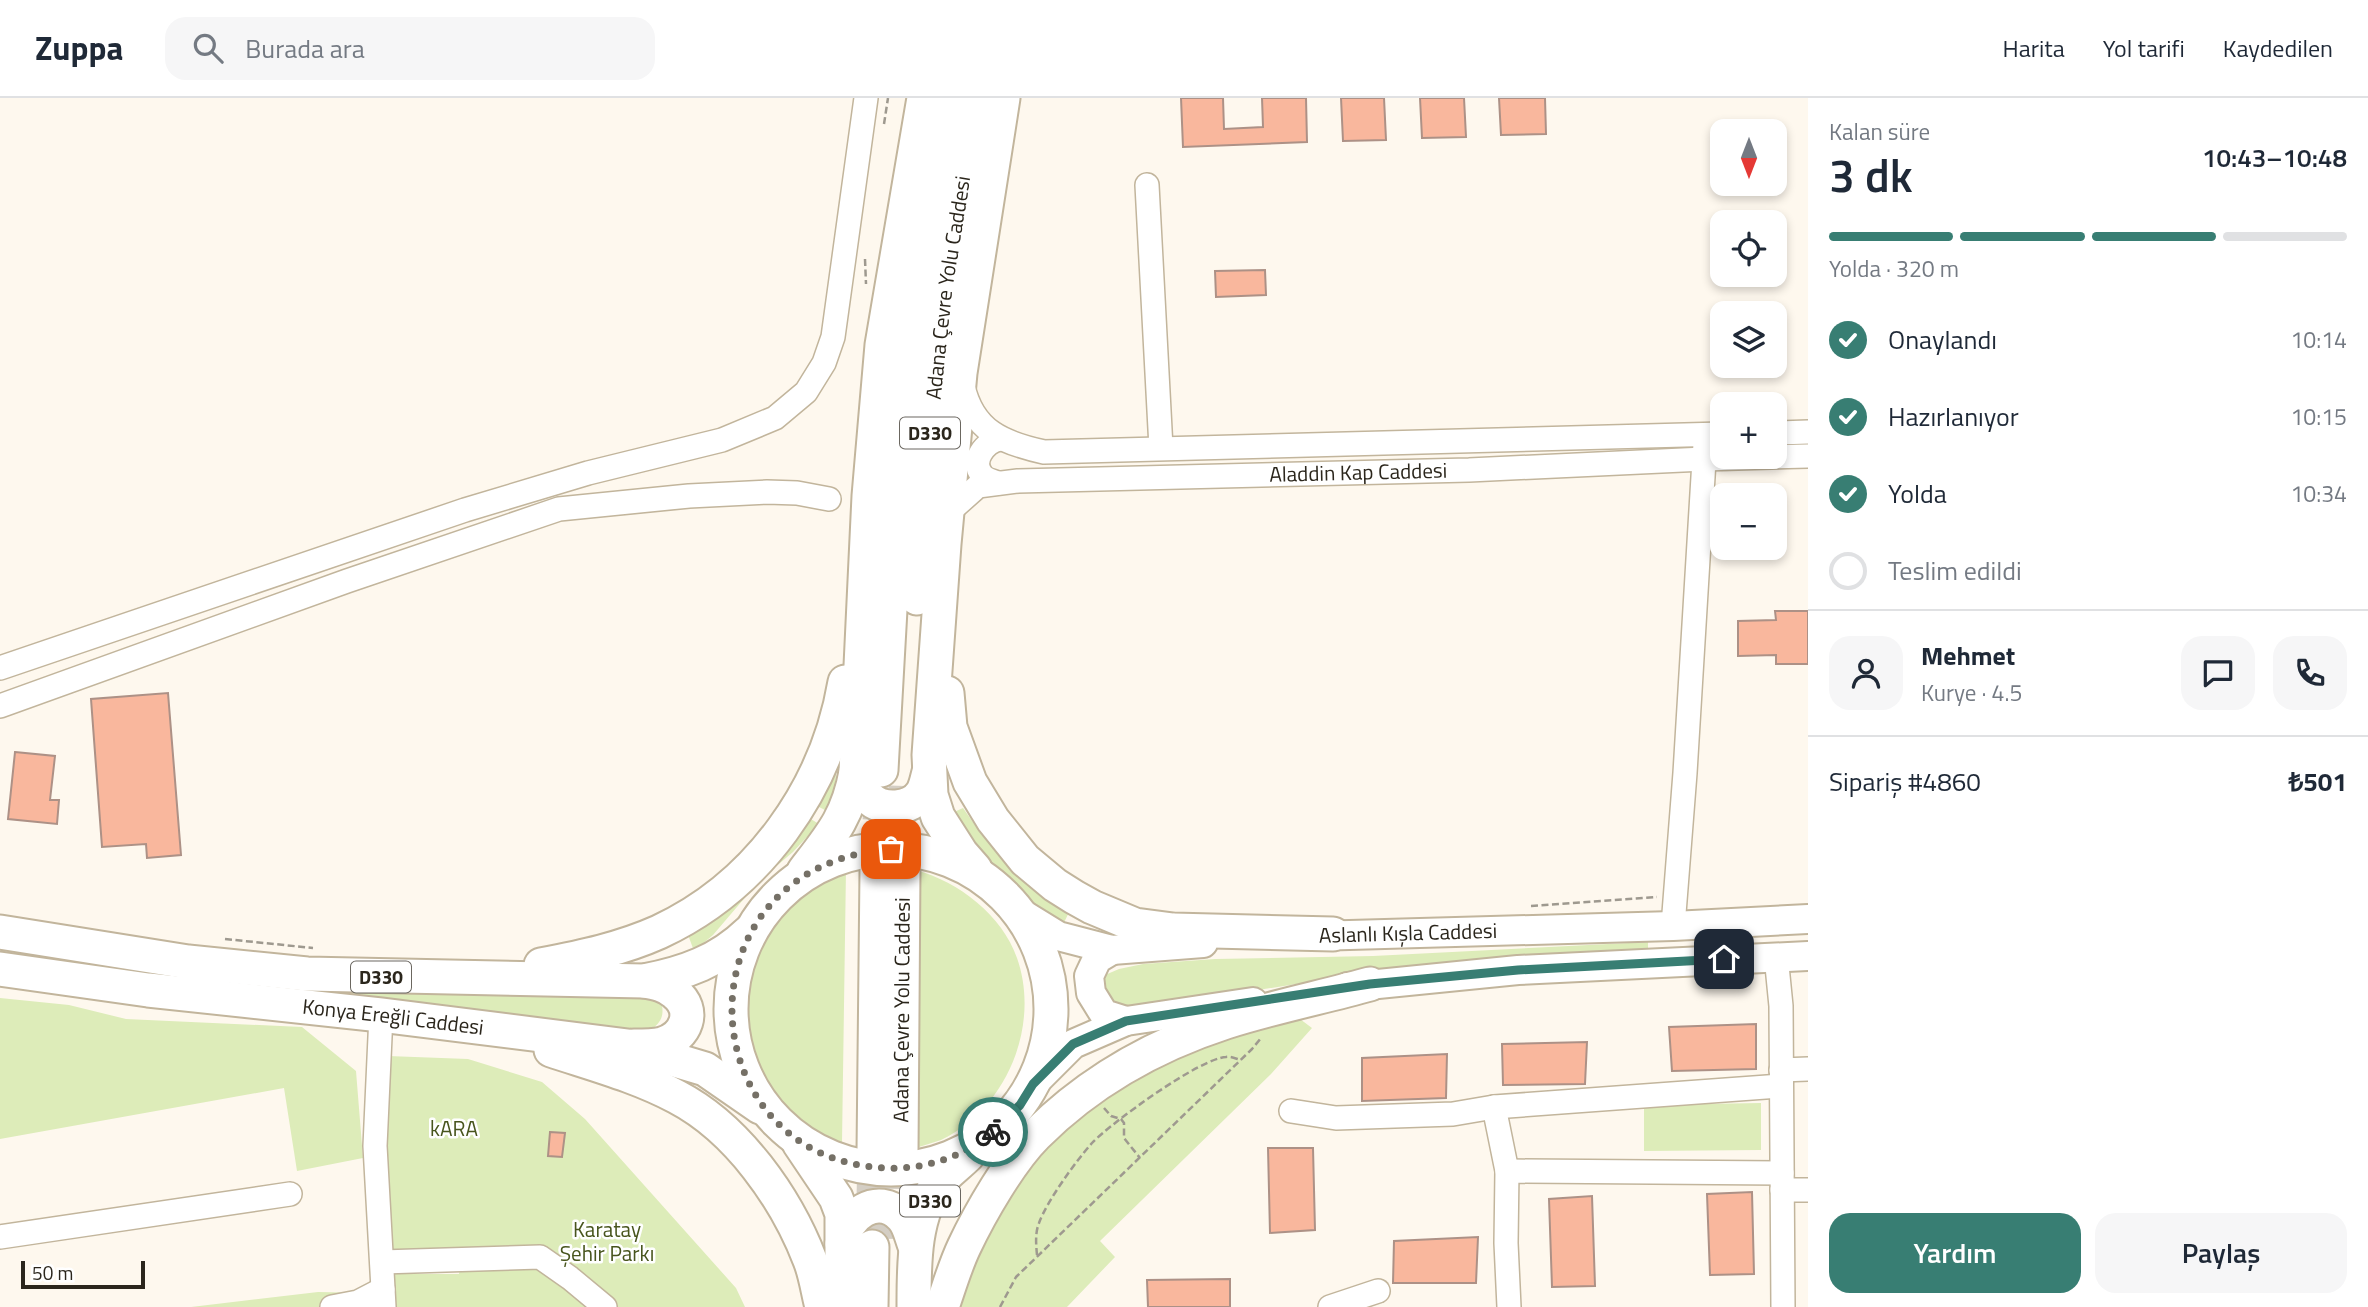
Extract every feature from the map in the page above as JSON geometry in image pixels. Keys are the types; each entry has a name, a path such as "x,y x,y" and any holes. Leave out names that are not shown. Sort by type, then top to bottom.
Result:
{"highway":[{"path":"460,978 593,955 671,926 703,907 761,857 802,801 825,756 835,729 847,666 869,496 882,345 924,98"},
{"name":"Adana Çevre Yolu Caddesi","path":"893,771 894,538 912,347 950,98"},
{"name":"Adana Çevre Yolu Caddesi","path":"893,771 945,291 976,98"},
{"path":"1003,98 960,373 941,590 950,727 970,782 1011,845 1041,873 1092,907 1135,925 1173,930 1333,934"},
{"path":"869,496 893,771"},
{"path":"800,877 841,822 853,790 893,771 941,590"},
{"path":"893,771 931,795 937,817 961,853 982,877"},
{"path":"793,1136 840,1161 874,1168 927,1165 960,1153 990,1135 1020,1105 1045,1056 1051,996 1046,966 1035,937 1019,912 1002,893 982,877 939,856 915,851 891,849 843,856 800,877 772,901 751,931 736,966 731,1004 734,1043 747,1079 768,1112 793,1136 836,1198 842,1214 882,1247 842,1307"},
{"name":"Adana Çevre Yolu Caddesi","path":"887,1152 890,869"},
{"name":"Konya Ereğli Caddesi","path":"6,927 188,962 307,974 645,981 696,968 734,946 751,931"},
{"name":"Konya Ereğli Caddesi","path":"0,969 148,990 381,1015 628,1046 705,1069 768,1112"},
{"path":"628,1046 662,1044 676,1038 684,1028 685,1006 678,994 665,986 645,981"},
{"path":"942,1307 963,1248 998,1186 1035,1136 1097,1096 1125,1065 1163,1046 1226,1022 1370,984"},
{"name":"D330","path":"486,1029 649,1083 680,1098 719,1126 777,1192 811,1262 822,1307"},
{"name":"D330","path":"871,1307 882,1247 927,1207 939,1182 1003,1123"},
{"name":"D330","path":"882,1247 899,1307"},
{"name":"D330","path":"882,1247 914,1307"}],"main road":[{"name":"Aslanlı Kışla Caddesi","path":"1019,912 1058,936 1112,950 1333,934 1673,926 1808,919"},
{"path":"1112,950 1097,959 1089,976 1091,993 1104,1014 1126,1021"},
{"name":"Aslanlı Kışla Caddesi","path":"1033,1084 1073,1044 1126,1021 1370,984 1518,970 1808,956"}],"street":[{"path":"0,668 465,510 588,473 722,440 775,418 806,391 824,363 833,337 866,98"},
{"path":"1147,185 1161,448"},
{"path":"960,373 967,405 982,426 1000,439"},
{"path":"1787,433 1808,432"},
{"name":"Aladdin Kap Caddesi","path":"1000,439 1044,452 1710,435"},
{"path":"998,483 987,479 980,473 978,466 979,456 985,446 1000,439"},
{"path":"1673,926 1704,459 1710,445"},
{"name":"Aladdin Kap Caddesi","path":"944,544 951,510 978,486 998,483 1469,470 1808,456"},
{"path":"0,706 360,576 559,509 689,496 767,492 797,493 828,499"},
{"path":"1776,956 1781,1006 1783,1307"},
{"path":"332,1307 384,1298 375,1146 381,1015"},
{"path":"1291,1111 1336,1118 1452,1114 1494,1107 1781,1078 1808,1069"},
{"path":"1494,1107 1507,1171 1509,1307"},
{"path":"1507,1171 1782,1181 1808,1190"},
{"path":"0,1237 290,1194"},
{"path":"382,1262 540,1258 605,1307"},
{"path":"1330,1307 1378,1291"}],"path":[{"path":"883,134 888,98"},
{"path":"865,252 866,291"},
{"path":"220,939 313,948"},
{"path":"1073,1044 1062,1019 1057,977 1061,953 1075,940"},
{"path":"1000,1307 1016,1277 1241,1060 1267,1030"},
{"path":"1037,1257 1035,1238 1038,1223 1066,1176 1093,1143 1149,1097 1198,1068 1225,1057 1241,1060"},
{"path":"1097,1096 1111,1116 1124,1123 1124,1138 1140,1158"}],"green space":[{"path":"841,732 834,793 827,811 805,800"},
{"path":"963,808 982,835 1013,869 1070,910 1062,927 1033,909 1008,880 976,856 941,818"},
{"path":"796,810 819,824 793,852 760,880 713,935 694,951 684,924"},
{"path":"846,869 842,1143 811,1131 797,1122 771,1101 760,1088 745,1058 739,1032 738,1006 742,979 750,954 762,930 778,909 798,891 821,877"},
{"path":"916,870 932,875 963,892 990,914 1001,928 1017,958 1023,984 1024,1011 1021,1037 1012,1063 1000,1087 984,1108 964,1126 941,1140 916,1148"},
{"path":"1648,942 1648,951 1346,976 1127,1011 1116,1011 1099,985 1105,975 1143,964"},
{"path":"267,981 638,992 661,1001 662,1015 649,1031 408,1001 294,992"},
{"path":"0,998 69,1005 126,1019 302,1027 356,1071 363,1158 297,1171 284,1088 0,1139"},
{"path":"1300,1019 1312,1028 1271,1074 1100,1241 1115,1257 1067,1307 961,1307 974,1267 1005,1202 1043,1149 1087,1110 1148,1070 1238,1033"},
{"path":"388,1056 468,1059 542,1082 585,1119 736,1288 745,1307 191,1307 318,1292 370,1293 391,1274 459,1274 463,1252 389,1255 382,1144"},
{"path":"1761,1103 1761,1150 1644,1151 1644,1105"}],"building":[{"path":"1181,98 1223,98 1224,129 1263,127 1262,98 1306,98 1307,142 1183,147"},
{"path":"1341,98 1384,98 1386,140 1343,141"},
{"path":"1420,98 1464,98 1466,137 1422,138"},
{"path":"1499,98 1545,98 1546,134 1501,135"},
{"path":"1265,270 1266,295 1216,297 1215,271"},
{"path":"1775,611 1808,611 1808,664 1776,664 1776,655 1738,656 1738,621 1776,620"},
{"path":"168,693 181,855 147,858 146,844 102,847 91,699"},
{"path":"15,752 55,756 50,800 59,800 57,824 8,819"},
{"path":"1756,1024 1756,1069 1672,1071 1669,1027"},
{"path":"1587,1042 1585,1084 1503,1085 1502,1044"},
{"path":"1447,1054 1446,1098 1362,1101 1362,1058"},
{"path":"550,1132 565,1133 562,1157 548,1156"},
{"path":"1268,1148 1313,1148 1315,1230 1270,1233"},
{"path":"1752,1192 1754,1274 1710,1275 1707,1194"},
{"path":"1592,1196 1595,1286 1552,1287 1549,1199"},
{"path":"1478,1237 1476,1283 1393,1283 1394,1241"},
{"path":"1230,1279 1230,1307 1148,1307 1147,1280"}],"tunnel":[{"path":"903,869 906,771"},
{"path":"877,870 881,776"},
{"path":"872,1247 874,1152"},
{"path":"900,1239 901,1152"}],"way so far":[{"path":"891,849 843,856 820,865 800,877 772,901 751,931 736,966 731,1004 734,1043 747,1079 768,1112 793,1136 840,1161 892,1169 927,1165 960,1153 993,1132"}],"route":[{"path":"993,1132 1020,1105 1033,1084 1073,1044 1126,1021 1370,984 1518,970 1724,959"}],"park label":[{"name":"kARA","path":"454,1129"},
{"name":"Karatay Şehir Parkı","path":"607,1242"}]}
